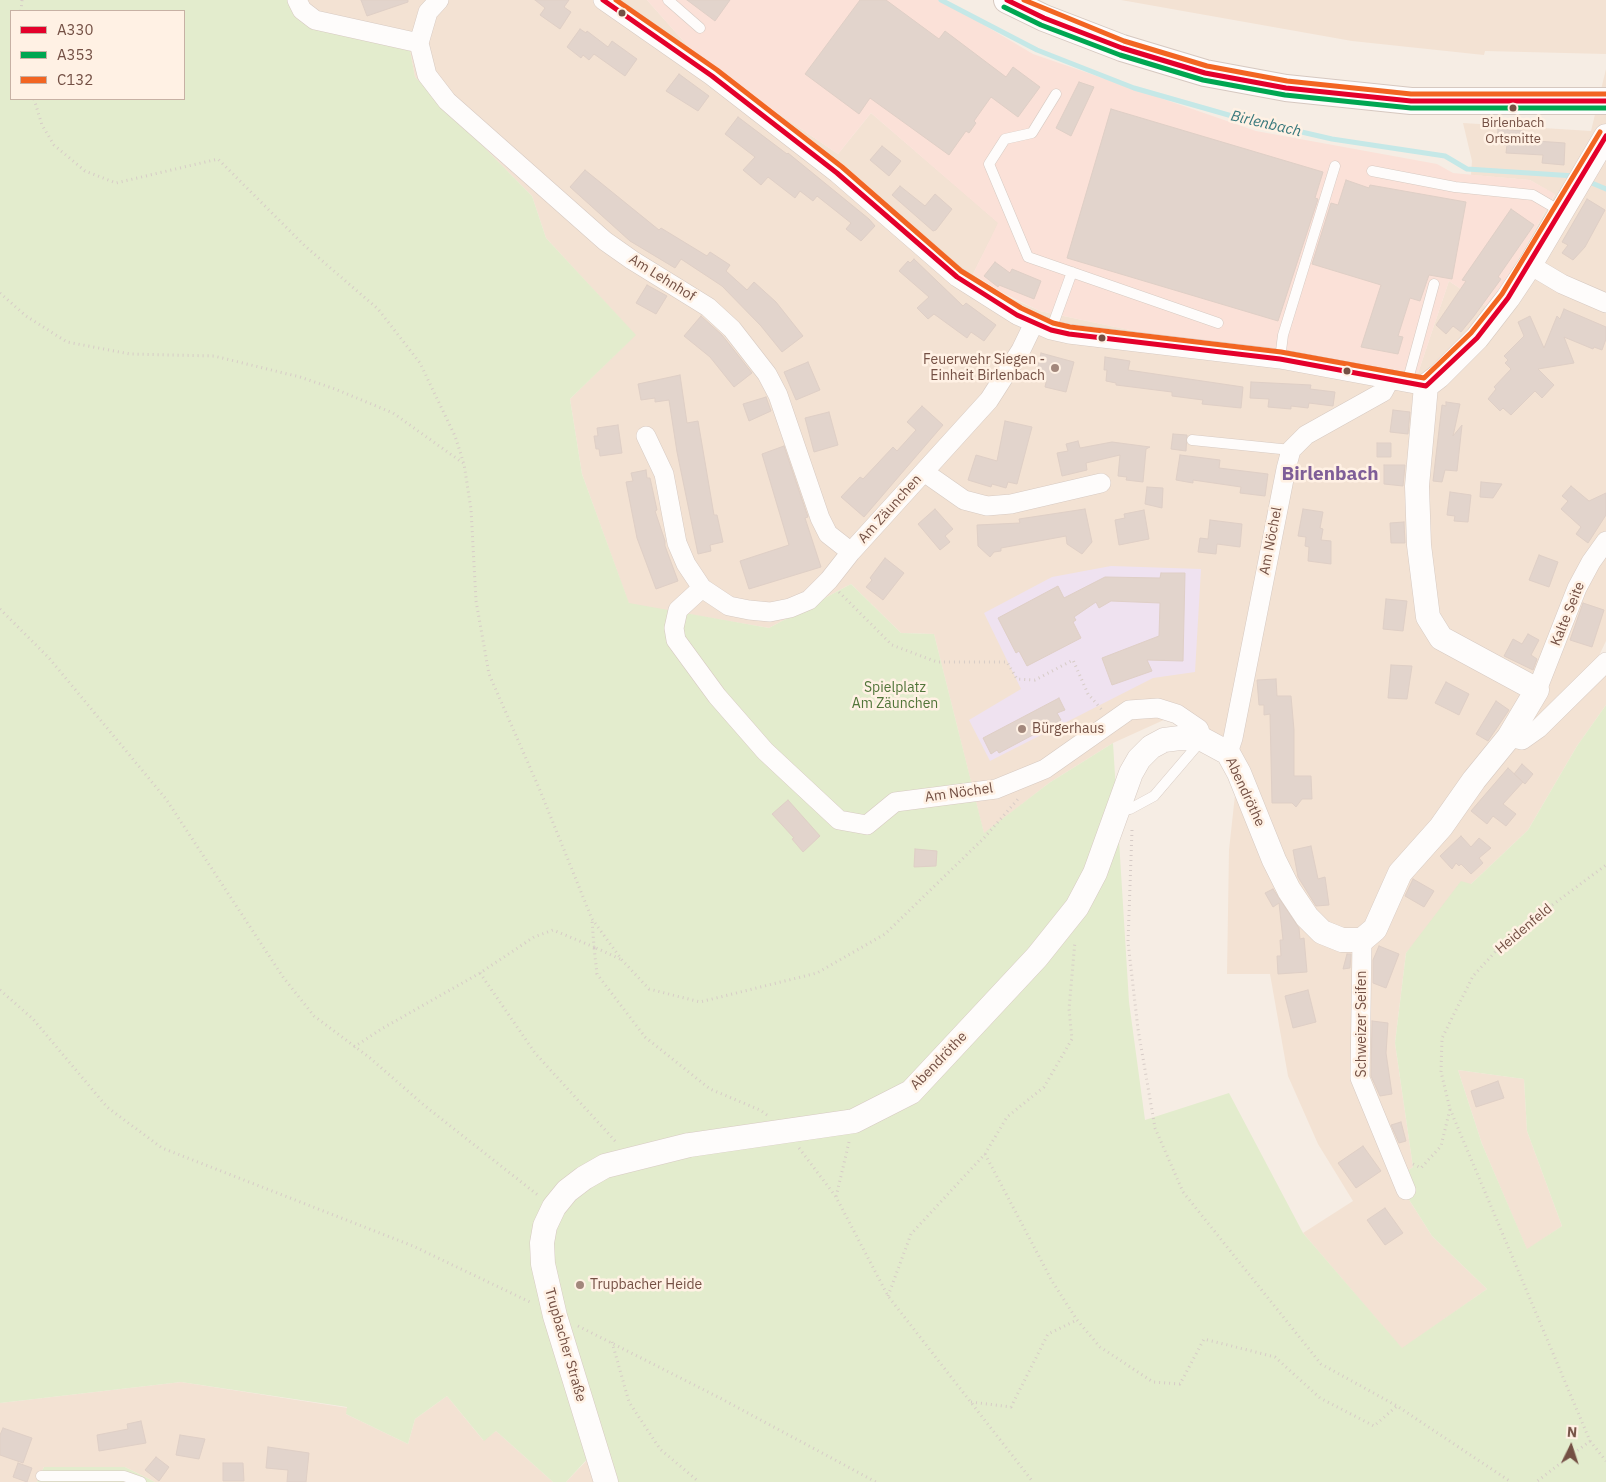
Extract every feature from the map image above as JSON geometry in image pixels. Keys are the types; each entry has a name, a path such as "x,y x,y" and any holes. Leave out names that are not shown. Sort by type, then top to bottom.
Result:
{"main road":[{"path":"1007,0 1044,18 1122,48 1204,73 1286,88 1411,101 1606,101"}],"street":[{"path":"297,0 302,10 315,20 419,43 428,12 439,0"},
{"path":"604,0 712,76 837,173 957,277 1017,315 1042,327 1102,339 1280,359 1407,383"},
{"name":"Am Lehnhof","path":"419,43 427,75 448,101 605,241 708,307 732,329 767,374 778,395 820,518 828,534 851,552"},
{"path":"1292,450 1306,436 1383,392 1407,383 1477,338 1530,265 1606,136"},
{"path":"1530,265 1562,284 1606,303"},
{"name":"Am Zäunchen","path":"646,436 664,474 677,543 686,564 702,588 729,606 770,612 790,608 809,600 829,580 851,552 990,400 1021,350 1042,327"},
{"path":"1362,940 1375,928 1400,874 1441,827 1474,780 1509,736 1537,690 1441,638 1428,618 1407,383"},
{"name":"Am Nöchel","path":"1228,753 1233,738 1286,469 1292,450"},
{"path":"924,472 964,500 987,506 1011,504 1101,483"},
{"name":"Kalte Seite","path":"1537,690 1577,588 1591,562 1606,541"},
{"name":"Am Nöchel","path":"702,588 678,610 674,628 676,640 717,696 765,750 839,820 867,825 895,802 996,790 1045,768 1129,710 1158,708 1177,714 1199,729 1202,739"},
{"path":"1509,736 1522,740 1539,728 1606,662"},
{"name":"Abendröthe","path":"554,1207 567,1191 584,1178 605,1166 689,1145 854,1121 911,1092 999,999 1077,907 1124,810 1131,773 1140,759 1151,748 1164,740 1180,738 1202,739 1228,753 1239,773 1274,860 1289,890 1307,917 1322,932 1342,940 1362,940"},
{"name":"Schweizer Seifen","path":"1362,940 1360,1078 1406,1190"},
{"name":"Trupbacher Straße","path":"554,1207 545,1226 542,1243 543,1264 555,1316 606,1482"}],"lane":[{"path":"668,0 700,28"},
{"path":"1056,94 1032,133 1005,139 989,164 1028,257 1218,323"},
{"path":"1280,359 1283,335 1335,166"},
{"path":"1372,171 1455,187 1533,195 1562,212"},
{"path":"1042,327 1072,272"},
{"path":"1407,383 1434,284"},
{"path":"1192,440 1292,450"},
{"path":"1124,810 1154,796 1202,739"},
{"path":"41,1476 124,1476 141,1482"}],"path":[{"path":"34,100 42,124 54,145 85,171 116,183 218,159 305,246 378,309 420,364 455,436 464,464 471,509 476,601 489,674 539,788 592,919 622,960 649,989 700,1002 817,974 885,934 984,838 1021,796"},
{"path":"0,293 26,316 67,342 130,354 214,356 300,378 335,390 393,413 464,464"},
{"path":"829,580 872,627 892,645 937,662 1007,662 1017,679 1036,680 1073,660 1088,694 1097,706 1116,720"},
{"path":"0,609 49,658 166,799 283,977 314,1016 554,1207"},
{"path":"1124,810 1133,846 1128,942 1138,1029 1155,1128 1183,1192 1321,1364 1397,1406 1511,1482"},
{"name":"Heidenfeld","path":"1391,1153 1421,1168 1441,1146 1450,1109 1441,1072 1442,1038 1473,976 1508,938 1606,865"},
{"path":"888,1296 911,1234 985,1154 1007,1118 1044,1087 1072,1040 1069,1009 1077,907"},
{"path":"592,919 597,974 645,1037 710,1089 760,1110 787,1132 836,1197 888,1296 1033,1482"},
{"path":"354,1047 383,1028 480,973 534,937 553,930 622,960"},
{"path":"480,973 535,1053 630,1159"},
{"path":"0,990 33,1019 107,1107 162,1148 413,1246 520,1296 555,1316 612,1342 876,1482"},
{"path":"1450,1109 1590,1440 1606,1461"},
{"path":"836,1197 854,1121"},
{"path":"985,1154 1052,1281 1077,1320 1100,1347 1153,1382 1180,1384 1204,1339 1275,1357 1320,1398 1374,1426 1397,1406"},
{"path":"970,1402 1011,1407 1048,1334 1077,1320"},
{"path":"612,1342 630,1402 660,1449 699,1482"},
{"path":"1536,1482 1590,1440"}],"shaded area":[{"path":"301,0 647,0 702,62 838,154 871,113 999,223 973,274 999,293 1040,311 1158,336 1418,373 1449,281 1490,309 1555,195 1530,180 1471,175 1472,161 1463,123 1591,131 1606,69 1606,641 1595,664 1606,663 1606,705 1577,746 1528,830 1471,884 1406,953 1395,1043 1413,1167 1396,1179 1432,1236 1487,1289 1402,1349 1303,1233 1353,1201 1318,1144 1288,1076 1270,974 1227,974 1229,850 1236,786 1225,737 1199,729 1177,714 1113,743 1049,783 984,834 934,634 901,633 851,584 769,628 629,604 582,474 570,399 635,335 546,238 532,196 415,77 407,35 309,26"},
{"path":"647,0 942,0 1033,54 1256,131 1437,164 1453,173 1530,180 1555,194 1490,309 1449,281 1418,373 1158,336 1040,311 1001,292 973,274 998,223 871,113 838,154 702,62"},
{"path":"1121,0 1606,0 1606,54 1485,51 1484,55 1352,41"},
{"path":"1111,566 1201,569 1195,672 1153,678 990,761 969,720 1021,689 984,613 1052,577"},
{"path":"1458,1070 1524,1079 1527,1131 1562,1226 1527,1250 1482,1144"},
{"path":"181,1382 348,1408 346,1414 408,1444 415,1419 447,1396 483,1440 496,1431 553,1482 155,1482 125,1467 44,1467 37,1482 0,1482 0,1403"},
{"path":"592,1455 601,1482 566,1482"}],"green space":[{"name":"Spielplatz Am Zäunchen","path":"0,0 301,0 309,26 407,35 415,77 532,196 546,238 636,335 570,399 582,474 629,603 769,628 851,584 901,633 934,634 984,833 1049,783 1113,743 1129,1002 1145,1120 1229,1093 1303,1233 1402,1348 1487,1289 1432,1236 1396,1179 1413,1167 1395,1043 1406,953 1461,881 1471,884 1528,830 1577,746 1606,705 1606,1482 601,1482 591,1455 566,1482 553,1482 496,1431 484,1441 447,1396 415,1419 408,1444 346,1414 347,1407 181,1382 0,1403","holes":["1458,1070 1524,1079 1527,1131 1562,1226 1527,1249 1482,1144"]},
{"path":"44,1467 125,1467 155,1482 37,1482"}],"building":[{"path":"361,0 408,0 408,2 367,16"},
{"path":"535,0 569,0 564,7 571,12 560,29 540,15 545,8"},
{"path":"687,0 730,0 715,21"},
{"path":"860,0 886,0 939,39 945,31 1006,77 1013,67 1040,87 1018,117 991,97 974,121 976,123 969,133 966,131 949,155 870,98 859,114 805,74"},
{"path":"580,29 586,33 587,31 608,47 612,41 637,59 625,76 594,54 589,60 583,55 581,58 567,47"},
{"path":"679,74 709,96 698,111 666,91"},
{"path":"1079,82 1094,87 1071,136 1056,128"},
{"path":"1111,109 1323,172 1315,198 1318,199 1278,321 1067,258"},
{"path":"738,117 788,153 869,219 875,226 861,241 846,229 851,223 817,196 813,201 800,191 795,198 768,177 761,185 743,170 755,157 725,134"},
{"path":"1498,129 1523,131 1522,140 1565,143 1564,165 1542,163 1543,155 1506,153 1507,145 1497,144"},
{"path":"882,146 901,161 889,176 870,160"},
{"path":"585,170 659,230 661,228 707,256 710,252 730,265 726,271 747,290 754,282 776,302 803,336 782,352 761,326 722,286 681,259 675,268 630,241 570,187"},
{"path":"1346,180 1369,188 1370,185 1466,202 1452,279 1429,275 1420,301 1410,298 1398,336 1403,337 1398,354 1361,347 1381,285 1312,264 1331,203 1338,205"},
{"path":"900,186 925,206 935,194 952,209 936,230 933,231 892,195"},
{"path":"1587,199 1605,210 1585,247 1573,260 1562,253 1568,245 1562,242"},
{"path":"1511,209 1534,225 1498,277 1501,279 1474,316 1461,332 1453,326 1446,334 1436,325 1466,281 1462,280"},
{"path":"914,259 963,306 966,303 996,325 984,341 971,332 967,338 934,314 928,319 917,308 929,297 899,271 908,261 910,263"},
{"path":"995,262 1010,273 1012,269 1041,281 1034,299 999,285 998,287 984,276"},
{"path":"647,285 667,296 656,314 636,303"},
{"path":"1564,309 1606,327 1606,339 1602,350 1594,347 1593,349 1564,337 1574,363 1538,369 1554,385 1542,398 1535,391 1511,415 1503,408 1500,411 1488,399 1496,389 1494,387 1511,369 1505,363 1508,360 1504,356 1524,336 1518,322 1530,316 1544,348 1557,316 1560,319"},
{"path":"701,316 722,335 752,373 734,387 710,357 684,336"},
{"name":"Feuerwehr Siegen - Einheit Birlenbach","path":"1041,353 1074,362 1066,392 1045,387 1047,378 1036,375"},
{"path":"1105,357 1130,361 1128,370 1243,387 1241,408 1202,404 1203,400 1172,396 1172,392 1116,385 1116,383 1106,381 1107,370 1104,370"},
{"path":"808,362 820,390 796,400 784,372"},
{"path":"680,375 687,423 698,421 714,515 717,515 723,542 710,545 711,551 698,554 677,452 669,400 655,402 655,398 641,400 638,384"},
{"path":"1251,382 1311,385 1310,389 1335,392 1333,406 1309,403 1308,408 1291,406 1291,409 1268,407 1269,399 1250,398"},
{"path":"766,397 771,411 749,421 743,404"},
{"path":"1446,402 1460,404 1453,436 1462,425 1457,471 1445,470 1442,482 1433,481 1442,405 1446,406"},
{"path":"922,406 943,425 864,517 841,497 860,477 863,479 893,447 897,451 916,430 907,422"},
{"path":"1393,410 1410,412 1408,434 1390,432"},
{"path":"829,412 838,445 814,452 805,418"},
{"path":"1005,421 1032,427 1017,484 1008,482 1006,488 992,484 991,487 968,480 976,455 997,461"},
{"path":"618,425 622,453 600,456 599,449 596,449 594,436 598,436 597,428"},
{"path":"1173,434 1187,435 1186,451 1171,449"},
{"path":"1078,441 1080,448 1112,442 1150,447 1146,449 1143,482 1126,480 1127,477 1118,476 1120,455 1086,463 1087,470 1062,476 1057,453 1068,451 1066,444"},
{"path":"1377,443 1391,443 1391,457 1377,457"},
{"path":"784,446 808,517 805,518 821,567 749,589 740,561 789,545 762,454"},
{"path":"1180,455 1220,460 1219,468 1268,474 1265,496 1240,493 1241,487 1193,480 1193,483 1176,480"},
{"path":"1384,465 1405,465 1403,486 1384,484"},
{"path":"646,470 647,478 650,478 657,510 655,511 665,546 678,581 656,589 637,538 626,482 633,481 631,473"},
{"path":"1481,482 1502,484 1493,498 1480,497"},
{"path":"1571,486 1589,501 1606,493 1606,515 1588,543 1576,534 1581,527 1561,509 1568,501 1562,496"},
{"path":"1147,487 1163,488 1162,508 1145,504"},
{"path":"1450,492 1471,495 1468,522 1454,521 1455,516 1447,515"},
{"path":"935,509 953,529 945,536 950,542 940,550 918,524"},
{"path":"1085,509 1092,542 1082,554 1067,544 1066,536 1001,548 1001,551 994,552 990,557 978,546 977,525 1020,523 1019,519"},
{"path":"1303,509 1323,512 1320,528 1323,529 1321,540 1331,541 1331,564 1308,561 1309,547 1305,546 1306,537 1298,536"},
{"path":"1144,510 1149,539 1119,545 1115,520 1125,518 1124,514"},
{"path":"1210,520 1242,524 1240,547 1217,544 1216,554 1198,552 1200,538 1208,539"},
{"path":"1404,522 1405,543 1391,543 1390,523"},
{"path":"1539,555 1558,562 1549,587 1529,580"},
{"path":"885,558 904,573 883,600 866,587 872,580 870,578"},
{"path":"1161,573 1185,573 1183,661 1147,660 1152,671 1112,685 1102,658 1159,636 1160,603 1111,601 1099,608 1096,602 1074,617 1076,620 1073,622 1081,638 1027,666 1019,651 1016,653 998,618 1058,586 1064,598 1105,577 1160,578"},
{"path":"1386,599 1407,601 1403,631 1383,629"},
{"path":"1583,603 1604,610 1592,647 1570,640"},
{"path":"1528,634 1539,640 1531,655 1537,659 1533,670 1504,656 1513,639 1522,644"},
{"path":"1391,665 1412,666 1407,699 1388,698"},
{"path":"1276,679 1277,696 1291,696 1294,730 1294,776 1311,776 1312,799 1302,799 1296,807 1292,803 1272,803 1270,714 1264,715 1264,705 1259,705 1257,680"},
{"path":"1446,682 1469,694 1459,715 1435,703"},
{"name":"Bürgerhaus","path":"1059,698 1065,710 1057,713 1061,720 999,753 997,750 991,754 983,738"},
{"path":"1496,701 1509,710 1488,741 1476,734"},
{"path":"1522,764 1533,774 1525,784 1514,774"},
{"path":"1508,768 1523,782 1503,804 1516,814 1506,826 1493,816 1487,824 1471,811"},
{"path":"788,800 820,836 803,852 792,839 794,838 772,814"},
{"path":"1461,836 1471,847 1479,838 1491,848 1479,858 1483,863 1471,874 1461,864 1459,866 1456,863 1452,869 1440,856"},
{"path":"1311,846 1318,879 1325,877 1329,905 1316,906 1298,877 1293,850"},
{"path":"915,849 937,851 936,866 914,867"},
{"path":"1413,879 1434,891 1424,907 1405,896"},
{"path":"1273,889 1299,928 1300,939 1304,938 1307,972 1278,974 1277,956 1281,956 1280,940 1283,940 1279,903 1273,907 1265,893"},
{"path":"1379,946 1399,954 1386,988 1373,983 1373,960"},
{"path":"1347,954 1351,954 1350,968 1343,969"},
{"path":"1308,990 1316,1022 1293,1028 1285,996"},
{"path":"1372,1021 1388,1023 1386,1053 1392,1094 1380,1096 1371,1076"},
{"path":"1498,1081 1504,1098 1476,1107 1471,1091"},
{"path":"1401,1122 1406,1141 1399,1143 1391,1125"},
{"path":"1363,1146 1381,1171 1356,1188 1338,1163"},
{"path":"1385,1208 1403,1233 1385,1245 1367,1220"},
{"path":"141,1421 146,1443 99,1451 97,1435 128,1429 127,1424"},
{"path":"3,1428 32,1438 23,1463 0,1455 0,1435"},
{"path":"180,1435 205,1439 199,1459 176,1455"},
{"path":"268,1447 309,1453 306,1482 287,1482 288,1470 266,1468"},
{"path":"156,1457 169,1467 159,1481 145,1470"},
{"path":"18,1463 32,1468 27,1482 13,1477"},
{"path":"223,1463 243,1463 244,1481 223,1481"}],"waterway":[{"name":"Birlenbach","path":"941,0 1037,50 1134,88 1232,116 1332,139 1445,156 1467,169 1575,176"},
{"name":"Birlenbach","path":"1587,181 1606,189"}],"transit line":[{"name":"A330","path":"603,0 712,76 837,173 957,277 1017,315 1051,330 1069,334 1280,359 1426,386 1477,338 1508,298 1606,136"},
{"name":"C132","path":"616,0 717,70 842,167 961,271 1021,308 1053,323 1070,327 1281,352 1424,378 1471,333 1502,294 1600,132"},
{"name":"A330","path":"1007,0 1044,18 1122,48 1205,73 1286,88 1411,101 1606,101"},
{"name":"C132","path":"1024,0 1124,41 1207,66 1287,81 1411,94 1606,94"},
{"name":"A353","path":"1004,7 1041,25 1120,55 1203,80 1285,95 1411,108 1606,108"}],"place":[{"name":"Birlenbach Ortsmitte","path":"1513,108"},
{"name":"Feuerwehr Siegen - Einheit Birlenbach","path":"1055,368"},
{"name":"Bürgerhaus","path":"1022,729"},
{"name":"Trupbacher Heide","path":"580,1285"}],"district":[{"name":"Birlenbach","path":"1330,475"}]}
